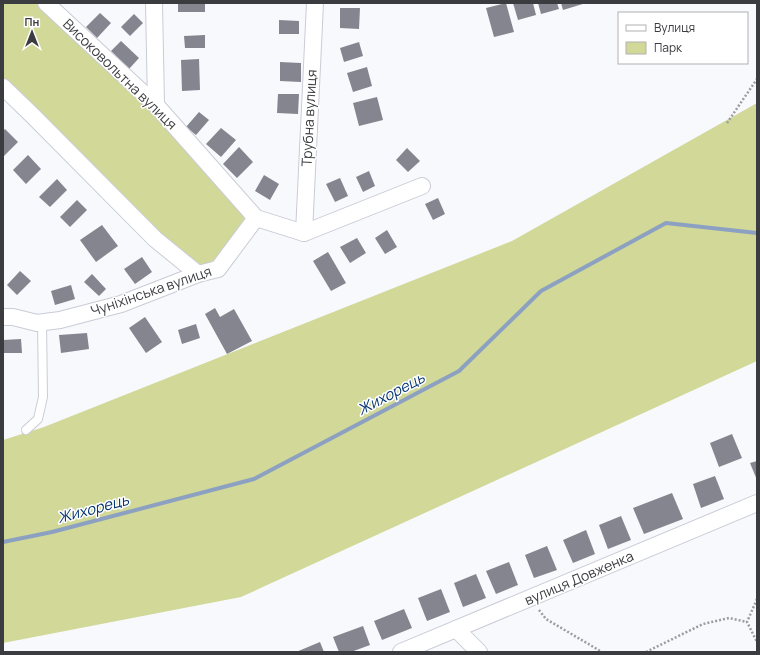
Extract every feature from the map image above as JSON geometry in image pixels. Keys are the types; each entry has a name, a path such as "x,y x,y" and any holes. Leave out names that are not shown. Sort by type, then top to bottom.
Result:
{"street":[{"name":"Високовольтна вулиця","path":"46,3 156,105 256,218"},
{"path":"154,3 156,105"},
{"name":"Трубна вулиця","path":"304,233 315,3"},
{"path":"3,87 155,239 198,274"},
{"path":"256,218 304,233 422,186"},
{"name":"Чуніхінська вулиця","path":"6,314 36,323 60,320 121,304 198,274 218,268 256,218"},
{"name":"вулиця Довженка","path":"401,652 757,503"},
{"path":"456,629 479,652"}],"lane":[{"path":"26,430 38,419 43,397 42,322"}],"path":[{"path":"728,123 757,80"},
{"path":"531,598 546,619 602,652"},
{"path":"757,598 747,622 757,642"},
{"path":"646,652 703,624 728,618 747,622"}],"green space":[{"path":"3,3 37,3 144,103 243,208 245,229 223,256 197,268 3,82"},
{"path":"757,103 757,361 241,597 3,643 3,440 44,427 512,241"}],"building":[{"path":"178,3 205,3 205,12 178,12"},
{"path":"506,3 514,32 494,37 486,8"},
{"path":"513,3 533,3 536,15 518,20"},
{"path":"538,3 557,3 559,9 541,14"},
{"path":"561,3 586,3 563,10"},
{"path":"340,8 360,8 359,29 340,28"},
{"path":"100,13 111,23 97,38 86,27"},
{"path":"134,14 143,23 130,36 121,27"},
{"path":"279,20 299,21 299,34 279,34"},
{"path":"205,35 205,48 185,48 184,36"},
{"path":"121,41 139,58 129,69 111,51"},
{"path":"359,42 363,56 344,62 340,48"},
{"path":"199,59 200,90 182,91 181,60"},
{"path":"280,62 301,63 301,82 280,81"},
{"path":"367,67 372,86 353,92 347,73"},
{"path":"278,94 299,94 298,114 277,113"},
{"path":"377,97 383,120 359,126 353,103"},
{"path":"199,112 209,120 196,135 186,127"},
{"path":"221,128 236,140 221,157 206,144"},
{"path":"5,129 18,142 3,157 3,131"},
{"path":"239,147 253,162 237,178 223,164"},
{"path":"407,148 420,161 408,172 396,160"},
{"path":"28,155 41,169 26,184 13,170"},
{"path":"369,171 375,186 363,192 356,177"},
{"path":"264,175 279,184 270,200 255,191"},
{"path":"340,178 348,196 335,202 326,184"},
{"path":"57,179 67,190 50,207 39,197"},
{"path":"438,198 445,214 433,220 425,204"},
{"path":"77,200 87,210 70,227 60,217"},
{"path":"102,225 118,246 96,262 80,240"},
{"path":"387,230 397,247 385,254 375,238"},
{"path":"357,238 366,253 350,263 340,247"},
{"path":"328,252 346,283 331,291 313,261"},
{"path":"142,257 152,272 135,284 124,269"},
{"path":"20,271 31,281 17,295 7,285"},
{"path":"92,274 106,289 99,296 84,282"},
{"path":"71,285 75,299 55,305 51,291"},
{"path":"215,308 220,317 234,309 252,341 227,354 205,314"},
{"path":"145,317 162,342 146,353 129,328"},
{"path":"196,324 200,338 182,344 178,330"},
{"path":"87,333 89,349 61,353 59,335"},
{"path":"21,339 22,353 3,353 3,340"},
{"path":"732,434 742,458 719,467 710,443"},
{"path":"757,461 757,480 750,463"},
{"path":"715,476 724,499 701,508 693,484"},
{"path":"672,493 683,519 644,534 633,508"},
{"path":"621,516 631,540 608,549 599,525"},
{"path":"586,530 595,554 573,563 563,540"},
{"path":"547,546 557,570 534,578 525,555"},
{"path":"509,562 518,585 496,594 486,571"},
{"path":"476,574 486,598 463,607 454,583"},
{"path":"441,589 450,612 427,621 418,598"},
{"path":"404,609 412,628 382,640 374,621"},
{"path":"363,626 370,645 351,652 339,652 333,637"},
{"path":"320,642 324,652 296,652"}],"waterway":[{"name":"Жихорець","path":"3,542 52,532 254,479 459,371 541,291 666,223 757,233"}]}
